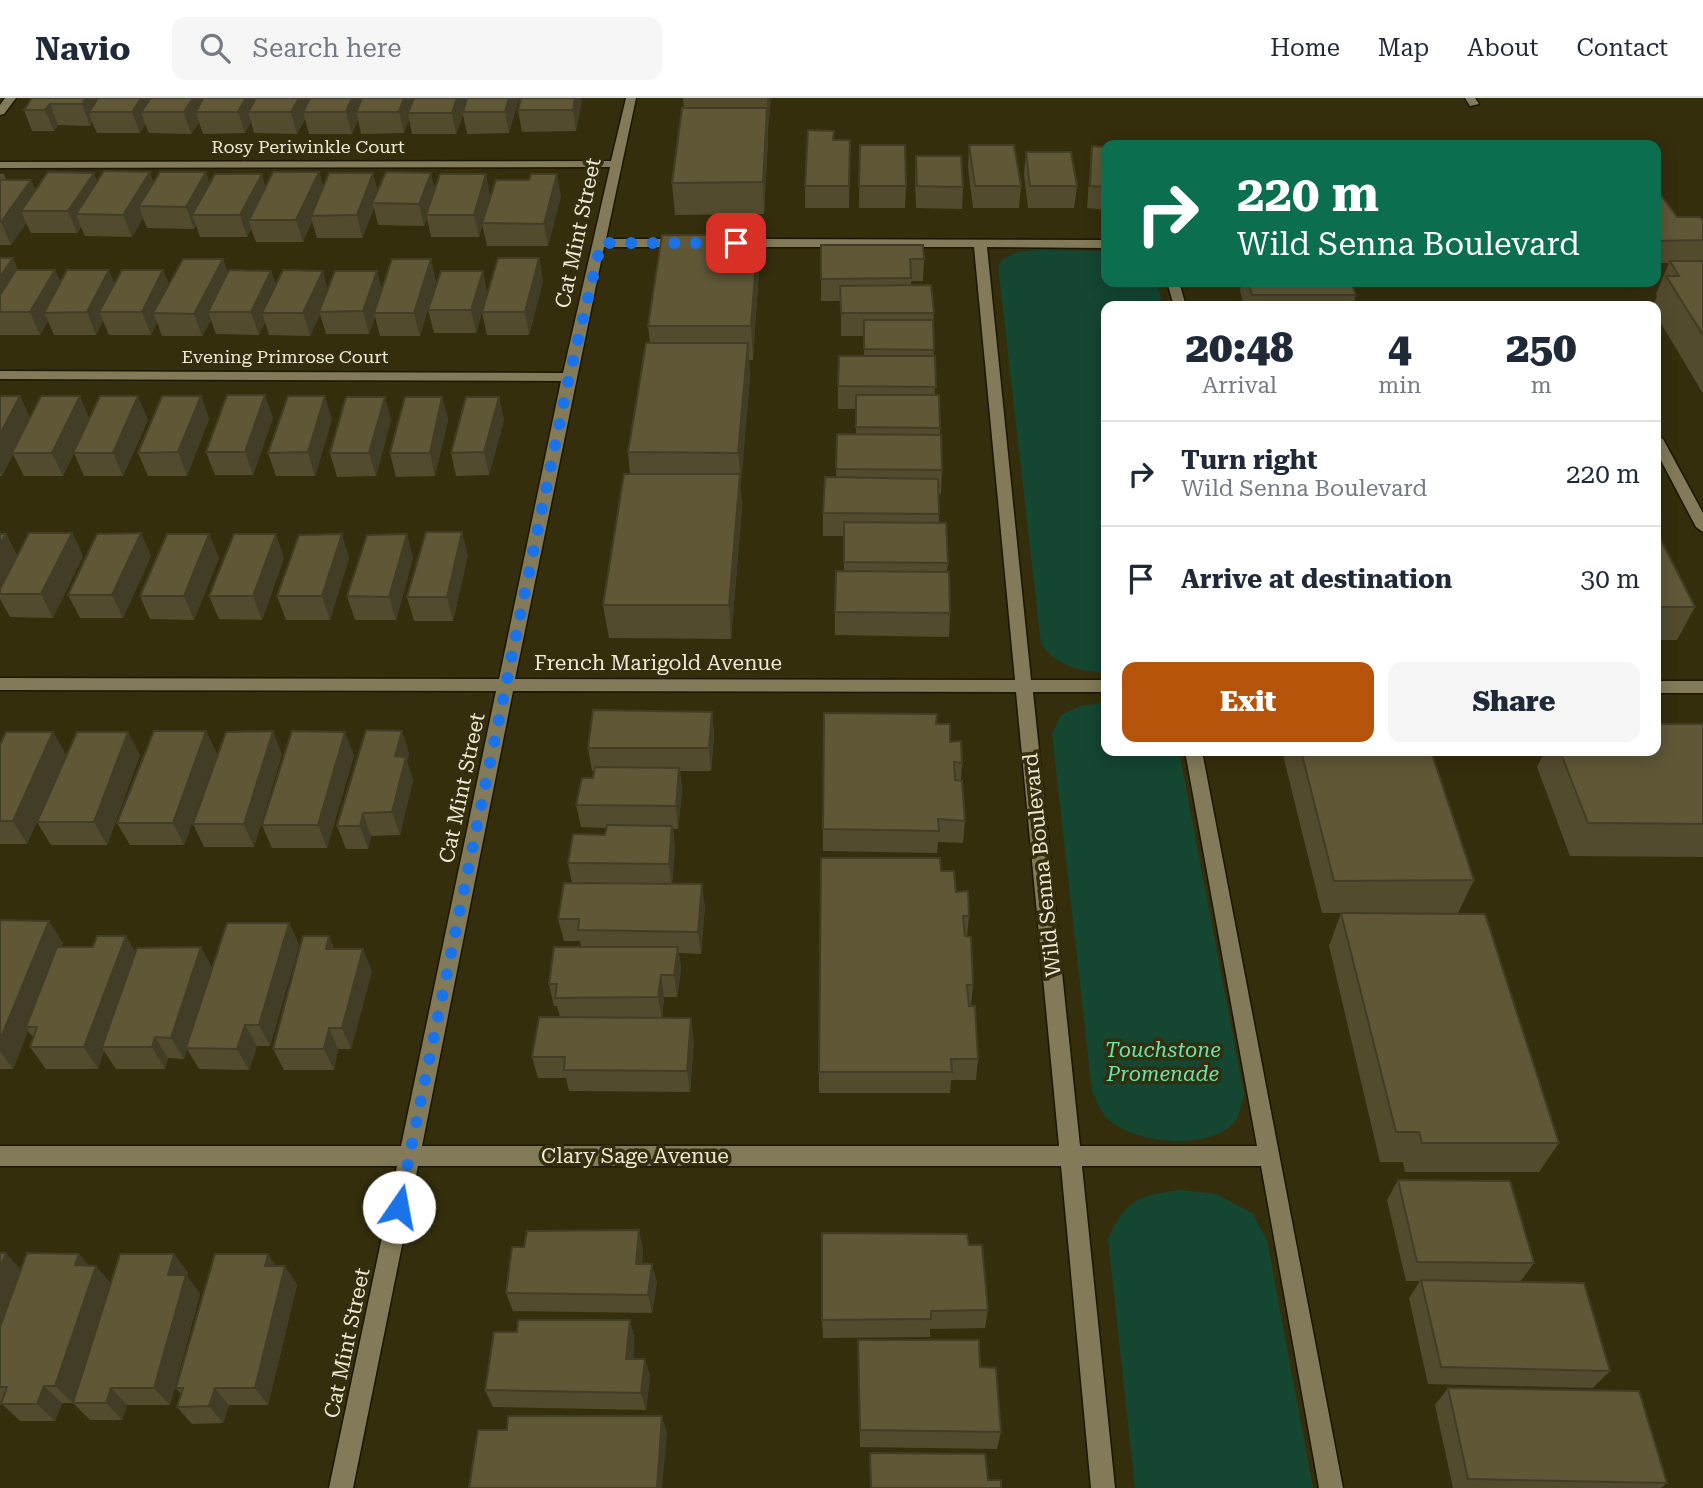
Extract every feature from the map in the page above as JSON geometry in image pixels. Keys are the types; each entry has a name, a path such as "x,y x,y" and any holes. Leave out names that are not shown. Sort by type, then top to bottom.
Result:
{"street":[{"path":"0,112 11,98"},
{"name":"Cat Mint Street","path":"341,1488 569,377 601,243 631,98"},
{"name":"Rosy Periwinkle Court","path":"0,165 617,164"},
{"path":"601,243 695,243"},
{"path":"723,243 1101,244"},
{"name":"Wild Senna Boulevard","path":"980,243 1103,1488"},
{"name":"Evening Primrose Court","path":"0,375 569,377"},
{"path":"1661,448 1703,527"},
{"name":"French Marigold Avenue","path":"0,684 1101,686"},
{"path":"1661,687 1703,687"},
{"path":"1196,756 1331,1488"},
{"name":"Clary Sage Avenue","path":"0,1156 1269,1156"}],"green space":[{"path":"1101,251 1101,287 1158,287 1162,301 1101,301 1101,672 1086,671 1062,663 1041,644 998,266 1006,257 1022,252"},
{"name":"Touchstone Promenade","path":"1101,703 1101,756 1180,756 1244,1094 1236,1120 1225,1130 1210,1137 1173,1141 1154,1139 1120,1128 1101,1110 1092,1091 1052,734 1061,715 1080,706"},
{"path":"1181,1190 1216,1194 1252,1213 1267,1240 1313,1488 1135,1488 1108,1239 1121,1215 1136,1201 1154,1194"}],"building":[{"path":"32,98 86,98 82,104 50,104 45,110 24,110"},
{"path":"98,98 141,98 132,112 89,112"},
{"path":"151,98 193,98 184,112 141,112"},
{"path":"203,98 246,98 238,112 196,112"},
{"path":"256,98 299,98 291,112 248,112"},
{"path":"310,98 352,98 346,112 303,112"},
{"path":"362,98 404,98 399,112 356,112"},
{"path":"414,98 457,98 452,113 408,113"},
{"path":"467,98 509,98 505,112 463,112"},
{"path":"521,98 575,98 573,110 518,110"},
{"path":"682,108 767,108 763,182 672,183"},
{"path":"808,130 834,131 833,140 850,140 849,186 805,186"},
{"path":"860,145 905,145 906,186 859,186"},
{"path":"969,145 1014,145 1021,186 975,186"},
{"path":"1092,146 1101,147 1101,187 1090,186"},
{"path":"1026,152 1071,152 1077,186 1030,186"},
{"path":"916,156 961,156 963,187 917,186"},
{"path":"104,171 150,172 123,215 76,214"},
{"path":"48,172 94,173 68,211 21,211"},
{"path":"160,172 206,172 186,207 139,206"},
{"path":"273,172 319,172 296,220 249,220"},
{"path":"386,172 431,173 419,204 372,203"},
{"path":"329,173 373,173 357,215 311,216"},
{"path":"215,174 262,174 240,215 192,215"},
{"path":"440,174 486,174 474,215 426,215"},
{"path":"531,174 557,174 544,224 482,223 496,180 529,180"},
{"path":"0,180 31,180 1,222 0,222"},
{"path":"1661,195 1677,217 1700,217 1703,220 1703,240 1661,241"},
{"path":"662,235 758,235 751,326 648,326"},
{"path":"821,245 923,245 924,259 910,259 911,278 821,279"},
{"path":"0,258 13,258 0,277"},
{"path":"498,258 539,258 525,312 482,312"},
{"path":"183,259 223,259 194,314 153,313"},
{"path":"392,259 431,259 414,313 374,313"},
{"path":"1670,261 1703,261 1703,335 1666,276 1679,276"},
{"path":"16,270 55,270 30,312 0,312 0,295"},
{"path":"67,270 109,270 87,312 44,313"},
{"path":"122,270 163,270 142,312 99,312"},
{"path":"229,270 271,271 251,312 208,312"},
{"path":"283,270 323,271 303,313 262,313"},
{"path":"335,271 377,271 363,311 319,312"},
{"path":"441,271 483,271 471,310 428,310"},
{"path":"931,285 934,313 841,313 840,286"},
{"path":"1250,287 1353,287 1356,295 1252,295"},
{"path":"864,320 933,320 934,350 864,349"},
{"path":"646,343 748,343 738,453 628,452"},
{"path":"839,356 935,356 936,387 838,386"},
{"path":"227,395 265,395 245,452 206,452"},
{"path":"856,395 939,395 940,428 856,427"},
{"path":"0,396 20,396 0,434"},
{"path":"41,396 80,396 52,453 12,453"},
{"path":"100,396 138,396 113,453 73,453"},
{"path":"162,396 201,396 178,452 138,453"},
{"path":"288,396 325,396 308,452 268,453"},
{"path":"346,397 385,397 369,453 330,453"},
{"path":"405,397 442,397 430,453 390,453"},
{"path":"466,397 499,397 484,452 451,453"},
{"path":"837,434 941,435 942,470 836,469"},
{"path":"624,474 740,474 729,605 603,605"},
{"path":"825,477 938,479 939,514 823,513"},
{"path":"844,522 946,523 948,563 844,562"},
{"path":"426,532 462,532 447,597 407,597"},
{"path":"29,533 72,533 41,594 0,594 0,589"},
{"path":"141,533 112,595 68,595 97,534"},
{"path":"167,534 209,534 184,596 140,596"},
{"path":"234,534 276,534 253,596 209,596"},
{"path":"342,534 322,596 277,596 299,535"},
{"path":"407,534 389,597 347,596 367,535"},
{"path":"1661,540 1695,607 1661,607"},
{"path":"836,571 949,572 950,613 835,612"},
{"path":"593,710 712,712 709,748 588,748"},
{"path":"824,713 937,714 936,724 950,724 950,742 961,741 962,763 954,762 955,780 962,781 965,821 938,819 939,831 823,829"},
{"path":"1661,724 1703,724 1703,824 1588,823 1562,756 1661,756"},
{"path":"366,730 402,731 395,756 406,757 392,812 363,813 360,826 337,826"},
{"path":"154,731 206,731 173,823 117,823"},
{"path":"273,731 244,824 193,824 226,732"},
{"path":"292,731 345,732 318,825 262,825"},
{"path":"6,732 53,732 13,821 0,821 0,745"},
{"path":"77,732 128,732 94,822 37,822"},
{"path":"1302,756 1433,756 1474,880 1334,881"},
{"path":"595,767 679,768 676,806 576,805 582,778 593,778"},
{"path":"607,825 672,826 669,864 568,863 573,834 605,835"},
{"path":"821,858 940,858 941,871 954,871 956,892 968,891 969,916 963,916 965,936 971,937 973,985 967,985 969,1006 975,1006 978,1059 951,1059 952,1072 819,1072"},
{"path":"564,883 702,884 698,932 578,930 579,919 558,919"},
{"path":"1341,913 1485,914 1559,1143 1422,1143 1419,1132 1396,1132"},
{"path":"0,920 49,921 0,1040"},
{"path":"227,923 289,923 259,1025 245,1025 237,1049 186,1048"},
{"path":"97,936 126,936 84,1047 30,1047 37,1027 26,1027 57,947 93,947"},
{"path":"303,936 329,936 326,949 363,949 342,1028 329,1028 324,1049 273,1049"},
{"path":"201,947 171,1038 155,1037 152,1047 102,1047 137,948"},
{"path":"554,947 678,947 674,975 661,975 658,997 555,998 557,984 549,984"},
{"path":"539,1017 691,1018 687,1071 564,1070 565,1057 532,1057"},
{"path":"1398,1180 1510,1181 1534,1263 1417,1262"},
{"path":"639,1230 636,1264 652,1264 648,1295 506,1293 512,1247 524,1247 527,1231"},
{"path":"822,1233 967,1234 969,1245 982,1245 988,1310 931,1311 931,1319 822,1320"},
{"path":"0,1253 6,1253 0,1268"},
{"path":"27,1253 79,1254 75,1265 96,1266 55,1386 44,1386 37,1404 1,1404 7,1387 0,1387 0,1327"},
{"path":"120,1254 174,1254 168,1275 186,1275 154,1388 111,1388 106,1403 73,1403"},
{"path":"215,1254 268,1254 265,1266 285,1266 255,1388 215,1388 209,1406 177,1407 183,1388 176,1388"},
{"path":"1421,1280 1584,1283 1610,1371 1441,1367"},
{"path":"518,1320 630,1320 626,1359 645,1359 641,1393 485,1390 494,1332 517,1332"},
{"path":"858,1340 979,1340 980,1367 996,1368 1001,1432 860,1430"},
{"path":"1448,1388 1639,1391 1667,1483 1468,1479"},
{"path":"508,1416 662,1416 657,1488 469,1488 478,1430 507,1430"},
{"path":"870,1453 985,1454 988,1480 1001,1480 1001,1488 871,1488"}],"route":[{"path":"399,1207 569,377 601,243 736,243"}]}
